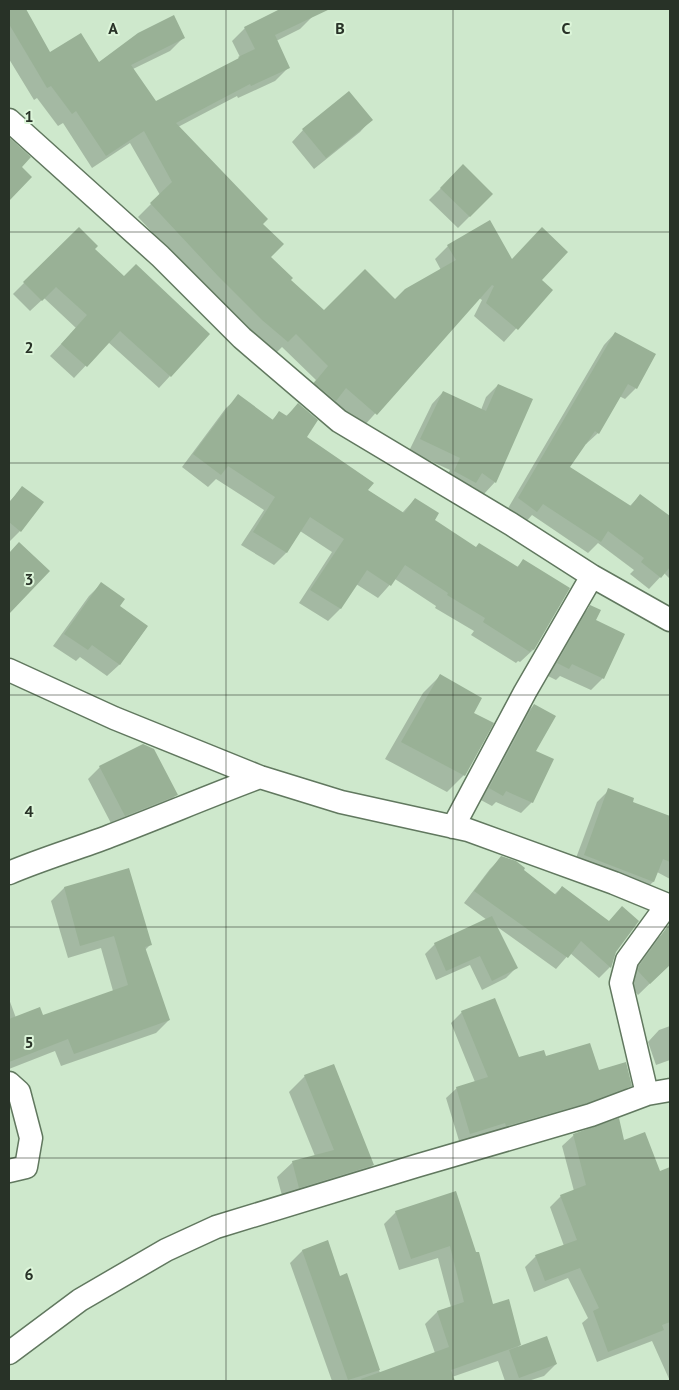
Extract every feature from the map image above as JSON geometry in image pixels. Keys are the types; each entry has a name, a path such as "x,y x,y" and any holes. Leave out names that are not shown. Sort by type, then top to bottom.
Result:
{"street":[{"path":"9,120 160,256 242,338 339,421 511,524 592,576 670,620"},
{"path":"453,827 525,692 592,576"},
{"path":"9,670 114,718 260,777 340,802 468,830 605,880 668,906 627,960 621,983 647,1094"},
{"path":"9,687 33,682"},
{"path":"9,873 108,837 260,777"},
{"path":"9,1083 19,1092 31,1138 26,1167 9,1170"},
{"path":"9,1353 80,1300 166,1250 216,1227 591,1115 647,1094 670,1090"}],"building":[{"path":"9,9 26,9 50,52 81,33 99,62 138,33 174,15 185,38 131,65 156,101 255,49 244,27 280,9 330,9 275,35 290,68 251,86 250,84 176,123 268,219 263,224 284,244 271,257 293,278 291,280 324,310 365,269 395,299 405,289 456,260 447,245 490,220 512,259 542,227 568,252 542,280 553,290 518,330 486,303 494,286 492,285 377,415 346,388 336,401 314,383 328,366 296,334 288,342 262,320 150,203 172,182 144,131 106,156 76,111 72,114 51,86 47,88 9,24"},
{"path":"349,91 373,120 326,158 302,129"},
{"path":"9,137 31,157 22,167 32,177 9,201"},
{"path":"463,164 493,194 470,217 440,188"},
{"path":"79,227 98,246 95,249 124,276 136,264 210,334 171,377 120,331 87,367 61,344 87,315 56,287 42,301 23,282"},
{"path":"615,332 656,354 637,389 628,384 599,434 595,431 570,467 631,506 640,494 670,516 670,567 661,578 641,562 644,558 608,531 601,542 543,504 537,512 518,498"},
{"path":"498,384 533,399 496,483 482,473 476,483 454,471 460,458 420,439 443,391 486,411"},
{"path":"238,394 273,420 279,411 287,416 298,403 318,420 307,437 374,483 368,490 404,513 415,498 439,513 435,520 476,547 479,543 518,567 523,559 570,588 534,650 531,649 530,652 483,622 485,618 447,595 448,593 405,565 391,586 367,570 341,609 310,590 344,539 310,517 287,553 253,532 275,497 228,466 221,475 193,454"},
{"path":"22,486 44,502 21,532 9,522 9,503"},
{"path":"19,542 50,571 9,614 9,553"},
{"path":"101,582 125,599 120,606 148,626 120,665 92,645 88,650 64,634"},
{"path":"590,605 601,610 596,620 625,634 604,679 572,664 569,669 557,663"},
{"path":"440,674 482,698 474,713 494,723 465,776 401,742"},
{"path":"534,704 556,716 536,751 554,759 533,803 506,791 503,796 489,788"},
{"path":"143,744 154,749 178,795 125,816 99,766"},
{"path":"608,788 634,798 633,802 670,816 670,862 663,859 654,882 584,855"},
{"path":"501,856 516,861 525,868 524,870 556,895 562,886 609,921 622,906 639,921 616,952 611,968 581,941 568,958 474,891"},
{"path":"129,868 152,945 145,947 170,1020 74,1054 68,1039 9,1062 9,1019 40,1007 43,1015 128,985 114,936 80,946 64,887"},
{"path":"492,916 518,968 492,981 480,956 446,971 434,943"},
{"path":"670,923 670,965 650,984 638,971 639,966"},
{"path":"495,998 519,1057 544,1050 546,1056 590,1043 599,1070 626,1062 632,1086 587,1103 506,1126 505,1123 470,1134 456,1087 488,1077 461,1011"},
{"path":"334,1064 374,1165 299,1188 292,1161 334,1150 304,1075"},
{"path":"619,1118 624,1140 645,1132 660,1171 670,1167 670,1322 662,1325 664,1330 608,1352 593,1311 599,1308 580,1268 545,1281 535,1255 577,1240 560,1195 586,1185 573,1134"},
{"path":"456,1191 476,1252 479,1252 493,1304 509,1299 521,1345 451,1370 455,1381 362,1381 361,1379 449,1347 437,1311 464,1302 450,1246 411,1259 395,1211"},
{"path":"328,1240 340,1276 347,1273 380,1370 348,1380 302,1250"},
{"path":"547,1336 557,1364 519,1378 509,1350"}]}
